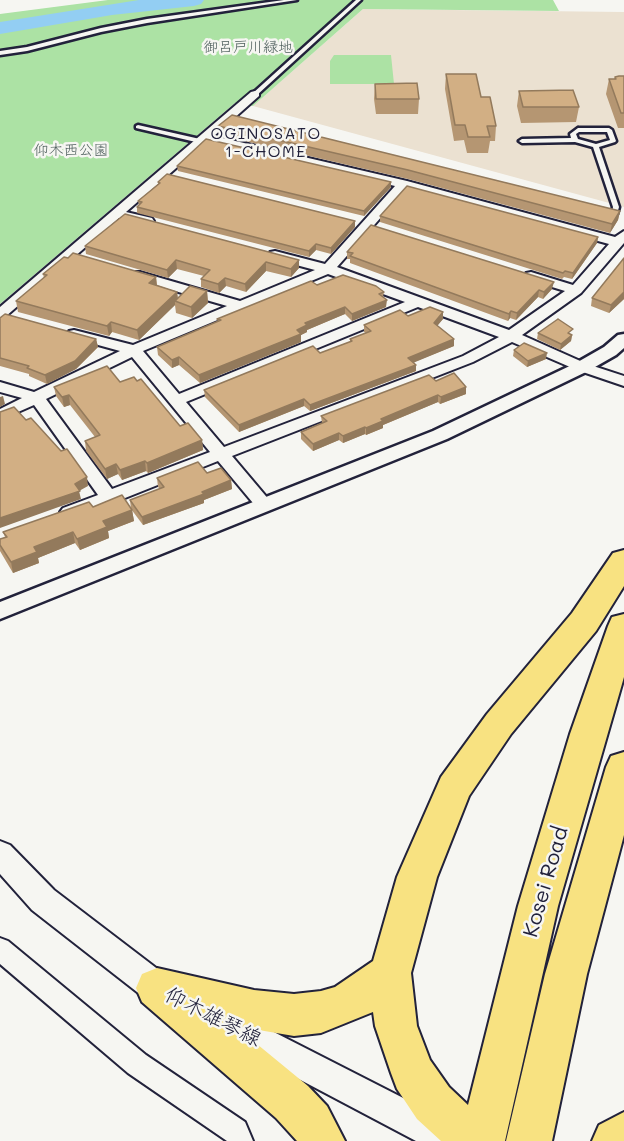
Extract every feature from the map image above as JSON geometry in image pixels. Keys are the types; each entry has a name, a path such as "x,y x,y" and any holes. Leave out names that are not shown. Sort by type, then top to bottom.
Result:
{"highway":[{"path":"474,1141 433,1103 413,1073 396,1026 390,973 417,877 454,788 499,724 584,622 624,561"},
{"name":"Kosei Road","path":"486,1121 538,906 588,734 624,626"},
{"path":"531,1130 566,974 624,766"},
{"path":"157,988 271,1014 300,1015 321,1012 343,1005 368,991 390,973"},
{"path":"157,988 292,1102 311,1122 322,1141"},
{"path":"615,1141 624,1135"}],"main road":[{"name":"仰木雄琴線","path":"0,854 43,900 157,988 452,1141"}],"street":[{"path":"22,320 0,314 66,255 168,175 203,139 234,118 255,94"},
{"path":"55,518 468,359 511,336 576,290 621,238 403,184 203,139"},
{"path":"0,415 134,350 328,269 403,184"},
{"path":"117,213 161,225"},
{"path":"261,252 328,269 511,336 582,367 624,381"},
{"path":"66,255 88,262"},
{"path":"121,271 240,305"},
{"path":"521,273 576,290"},
{"path":"177,400 417,302"},
{"path":"56,329 134,350 264,505"},
{"path":"0,611 440,435 582,367 610,351 624,339"},
{"path":"0,387 37,398 109,498"},
{"path":"0,949 136,1065 236,1131 240,1141"}],"lane":[{"path":"0,53 27,50 101,30 147,21 295,0"},
{"path":"255,94 359,0"},
{"path":"138,127 203,139"},
{"path":"522,141 575,140 596,146 613,141 609,130 578,130 573,134 575,140"},
{"path":"596,146 616,207 614,213"}],"shaded area":[{"path":"363,9 624,12 624,207 253,106"}],"green space":[{"path":"108,0 553,0 559,11 363,9 253,106 235,103 0,304 0,14"},
{"path":"334,55 391,55 394,84 330,84 330,61"}],"building":[{"path":"446,74 476,74 481,97 490,97 496,126 487,126 490,137 468,137 465,125 455,125"},
{"path":"624,76 624,113 621,113 609,79 616,79 615,77"},
{"path":"417,83 419,99 376,99 375,84"},
{"path":"573,90 579,107 523,107 519,91"},
{"path":"232,115 620,211 612,224 408,170 218,126"},
{"path":"206,139 391,182 364,211 177,166"},
{"path":"167,174 355,221 331,248 316,244 309,251 137,207 142,202 138,201 160,183 158,182"},
{"path":"407,186 598,237 573,273 565,271 563,273 380,216"},
{"path":"125,214 299,260 291,269 266,262 245,284 225,278 218,284 201,279 210,270 176,260 167,270 85,246"},
{"path":"371,225 554,282 544,292 539,290 517,313 511,311 509,314 350,256 353,253 347,252"},
{"path":"73,253 156,277 149,283 177,292 137,330 111,322 107,326 16,301 47,275 43,274 64,257 68,258"},
{"path":"624,258 624,292 611,305 592,298"},
{"path":"343,275 376,286 384,292 379,294 387,300 352,314 345,307 305,323 307,325 297,330 301,334 199,375 179,357 172,360 157,347 221,320 217,319 311,281 317,285"},
{"path":"190,286 207,291 191,307 175,301"},
{"path":"430,307 443,312 434,323 454,339 408,358 416,365 310,405 304,399 239,425 204,390 313,346 320,353 352,341 350,339 371,331 364,325 400,310 408,316"},
{"path":"5,314 96,339 75,361 45,375 27,368 29,366 0,358 0,318"},
{"path":"558,319 573,329 568,333 572,335 561,344 538,333"},
{"path":"524,343 547,353 528,361 514,350"},
{"path":"107,366 120,382 134,377 137,381 141,379 180,426 188,423 202,440 147,463 145,461 120,470 116,464 105,469 85,441 100,435 69,395 62,397 54,387"},
{"path":"454,373 466,387 441,397 438,395 381,419 383,421 366,428 343,436 339,433 313,444 301,432 327,421 321,416 429,375 436,381"},
{"path":"14,407 26,420 31,418 61,451 67,449 87,477 75,484 80,491 0,518 0,412"},
{"path":"198,462 207,473 221,468 231,480 202,492 204,494 142,517 130,500 164,487 157,478"},
{"path":"122,495 132,510 103,521 107,527 77,539 73,532 34,547 37,552 11,562 0,545 0,539 7,537 3,532 89,502 93,507"}],"waterway":[{"path":"0,28 112,9 194,0"}],"district":[{"name":"OGINOSATO 1-CHOME","path":"266,143"}],"park label":[{"name":"御呂戸川緑地","path":"248,47"},
{"name":"仰木西公園","path":"71,150"}]}
